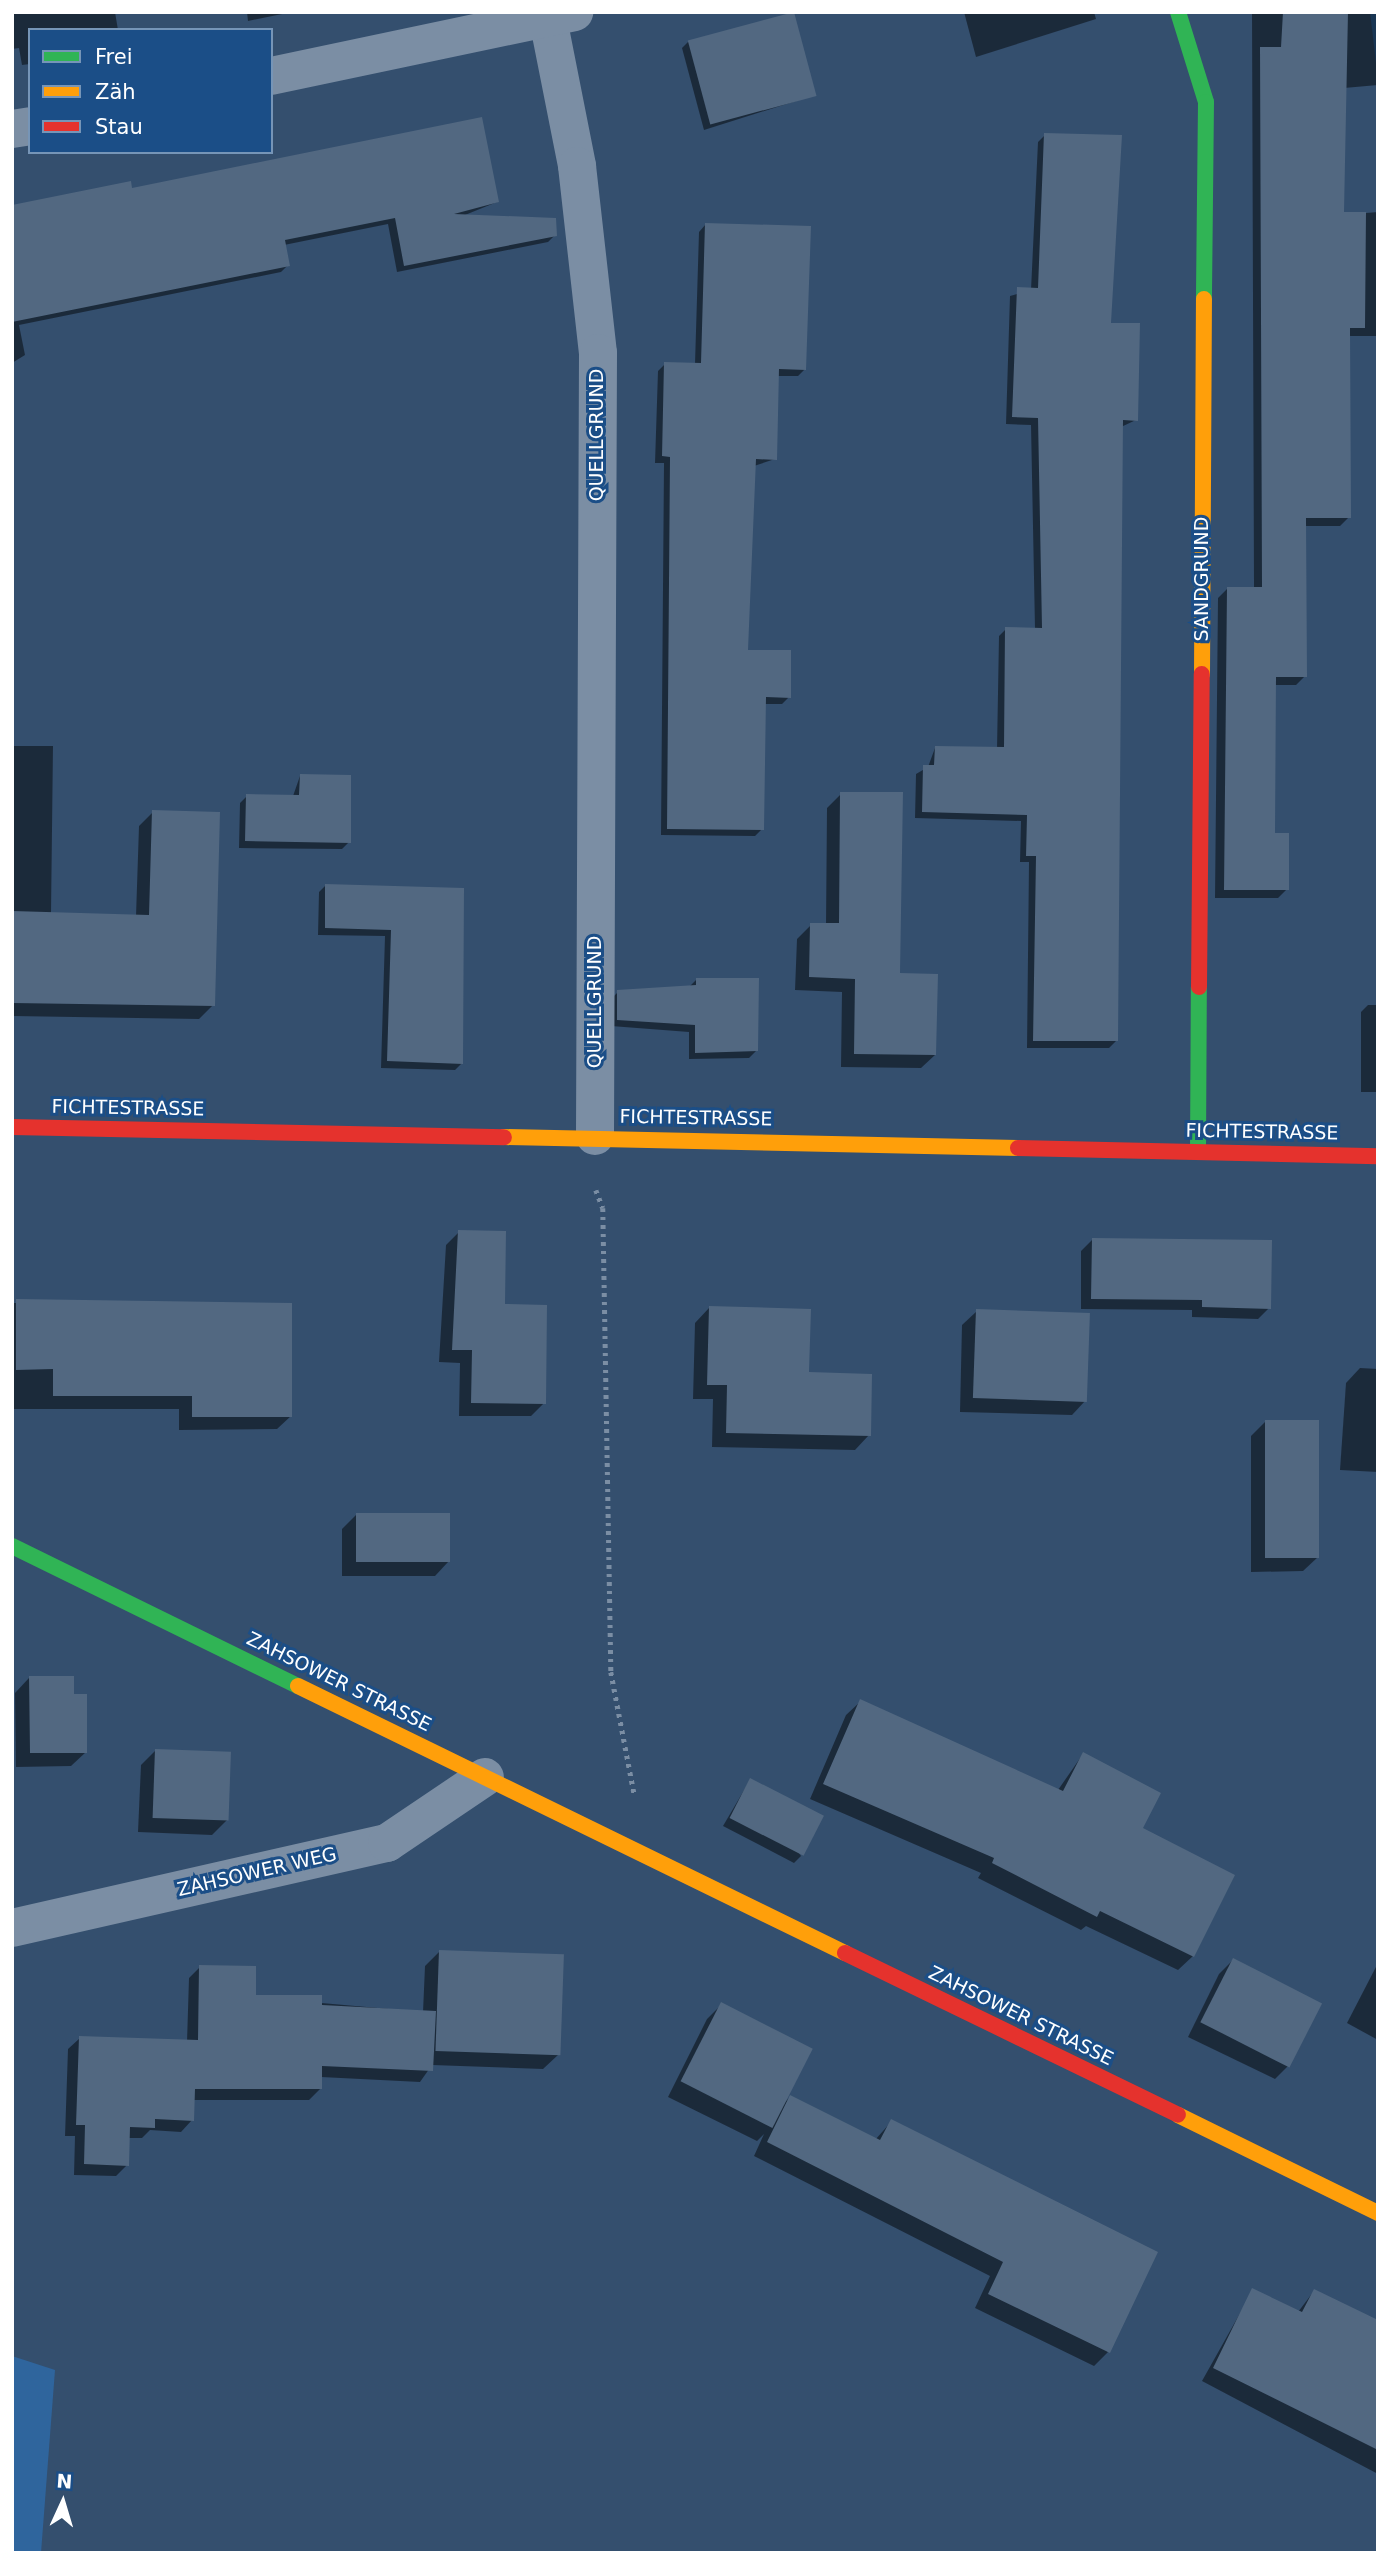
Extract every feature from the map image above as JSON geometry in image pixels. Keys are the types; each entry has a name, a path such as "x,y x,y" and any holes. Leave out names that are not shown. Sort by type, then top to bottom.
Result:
{"street":[{"name":"SANDGRUND","path":"1178,12 1206,102 1198,1151"},
{"name":"QUELLGRUND","path":"273,76 561,16 598,352 595,1136"},
{"name":"FICHTESTRASSE","path":"12,1127 595,1136 1378,1156"},
{"name":"ZAHSOWER STRASSE","path":"12,1546 1378,2213"},
{"name":"ZAHSOWER WEG","path":"12,1928 387,1843 485,1777"}],"path":[{"path":"603,1208 611,1672 646,1857"}],"shaded area":[{"path":"1370,12 1378,12 1378,80"},
{"path":"12,2356 55,2370 41,2553 12,2553"}],"building":[{"path":"794,12 817,96 710,125 688,40"},
{"path":"1283,12 1348,12 1344,212 1366,212 1365,328 1350,328 1351,518 1306,518 1307,677 1276,677 1275,833 1289,833 1289,890 1224,890 1227,587 1262,587 1260,47 1281,47"},
{"path":"482,117 499,202 454,214 556,218 557,236 404,266 395,218 285,240 290,266 12,322 12,205 131,181 132,188"},
{"path":"1044,133 1122,135 1111,323 1140,323 1138,421 1123,420 1118,1041 1033,1041 1036,856 1026,856 1027,815 922,812 923,765 934,765 935,746 1004,747 1005,627 1042,628 1038,418 1012,417 1017,287 1038,288"},
{"path":"705,223 811,226 806,370 779,369 777,460 756,459 748,650 791,650 791,698 766,697 764,830 667,829 670,457 662,456 664,362 701,363"},
{"path":"300,774 351,775 351,843 245,841 246,794 299,795"},
{"path":"840,792 903,792 900,973 938,974 936,1055 854,1054 855,979 809,977 810,923 839,923"},
{"path":"152,810 220,812 215,1006 12,1003 12,911 149,915"},
{"path":"325,884 464,888 463,1064 387,1061 391,930 325,928"},
{"path":"696,978 759,978 758,1051 695,1053 695,1025 617,1020 617,990 696,985"},
{"path":"458,1230 506,1231 505,1304 547,1305 546,1404 471,1403 472,1350 452,1350"},
{"path":"1092,1238 1272,1240 1271,1309 1202,1307 1202,1300 1091,1299"},
{"path":"16,1299 292,1303 292,1417 192,1417 192,1396 53,1396 53,1369 16,1370"},
{"path":"709,1306 811,1309 809,1372 872,1374 871,1436 726,1433 727,1385 707,1385"},
{"path":"976,1309 1090,1313 1087,1402 973,1398"},
{"path":"1265,1420 1319,1420 1319,1558 1265,1558"},
{"path":"356,1513 450,1513 450,1562 356,1562"},
{"path":"29,1676 74,1676 74,1694 87,1694 87,1753 30,1753"},
{"path":"860,1699 1063,1791 1083,1752 1161,1793 1143,1828 1235,1875 1194,1957 1100,1911 1097,1917 992,1863 994,1858 823,1784"},
{"path":"155,1749 231,1752 229,1821 153,1818"},
{"path":"750,1778 824,1816 804,1856 730,1818"},
{"path":"439,1950 564,1954 560,2055 435,2051"},
{"path":"1233,1958 1322,2003 1289,2068 1200,2022"},
{"path":"199,1965 256,1966 256,1995 322,1995 322,2005 436,2011 433,2071 322,2066 322,2089 195,2089 194,2121 155,2119 155,2128 130,2127 129,2166 84,2164 85,2125 76,2125 79,2036 198,2040"},
{"path":"721,2002 813,2049 772,2128 681,2081"},
{"path":"790,2095 880,2140 891,2119 1158,2252 1110,2353 988,2294 1003,2262 767,2142"},
{"path":"1252,2288 1302,2312 1314,2289 1378,2320 1378,2450 1213,2368"}],"traffic: fast":[{"path":"1178,12 1206,102 1204,299"},
{"path":"1198,1151 1199,987"},
{"path":"12,1546 298,1686"}],"traffic: slow":[{"path":"1202,674 1204,299"},
{"path":"504,1137 1018,1148"},
{"path":"298,1686 845,1953"},
{"path":"1178,2115 1378,2213"}],"traffic: jam":[{"path":"1199,987 1202,674"},
{"path":"12,1127 504,1137"},
{"path":"1018,1148 1378,1156"},
{"path":"845,1953 1178,2115"}]}
